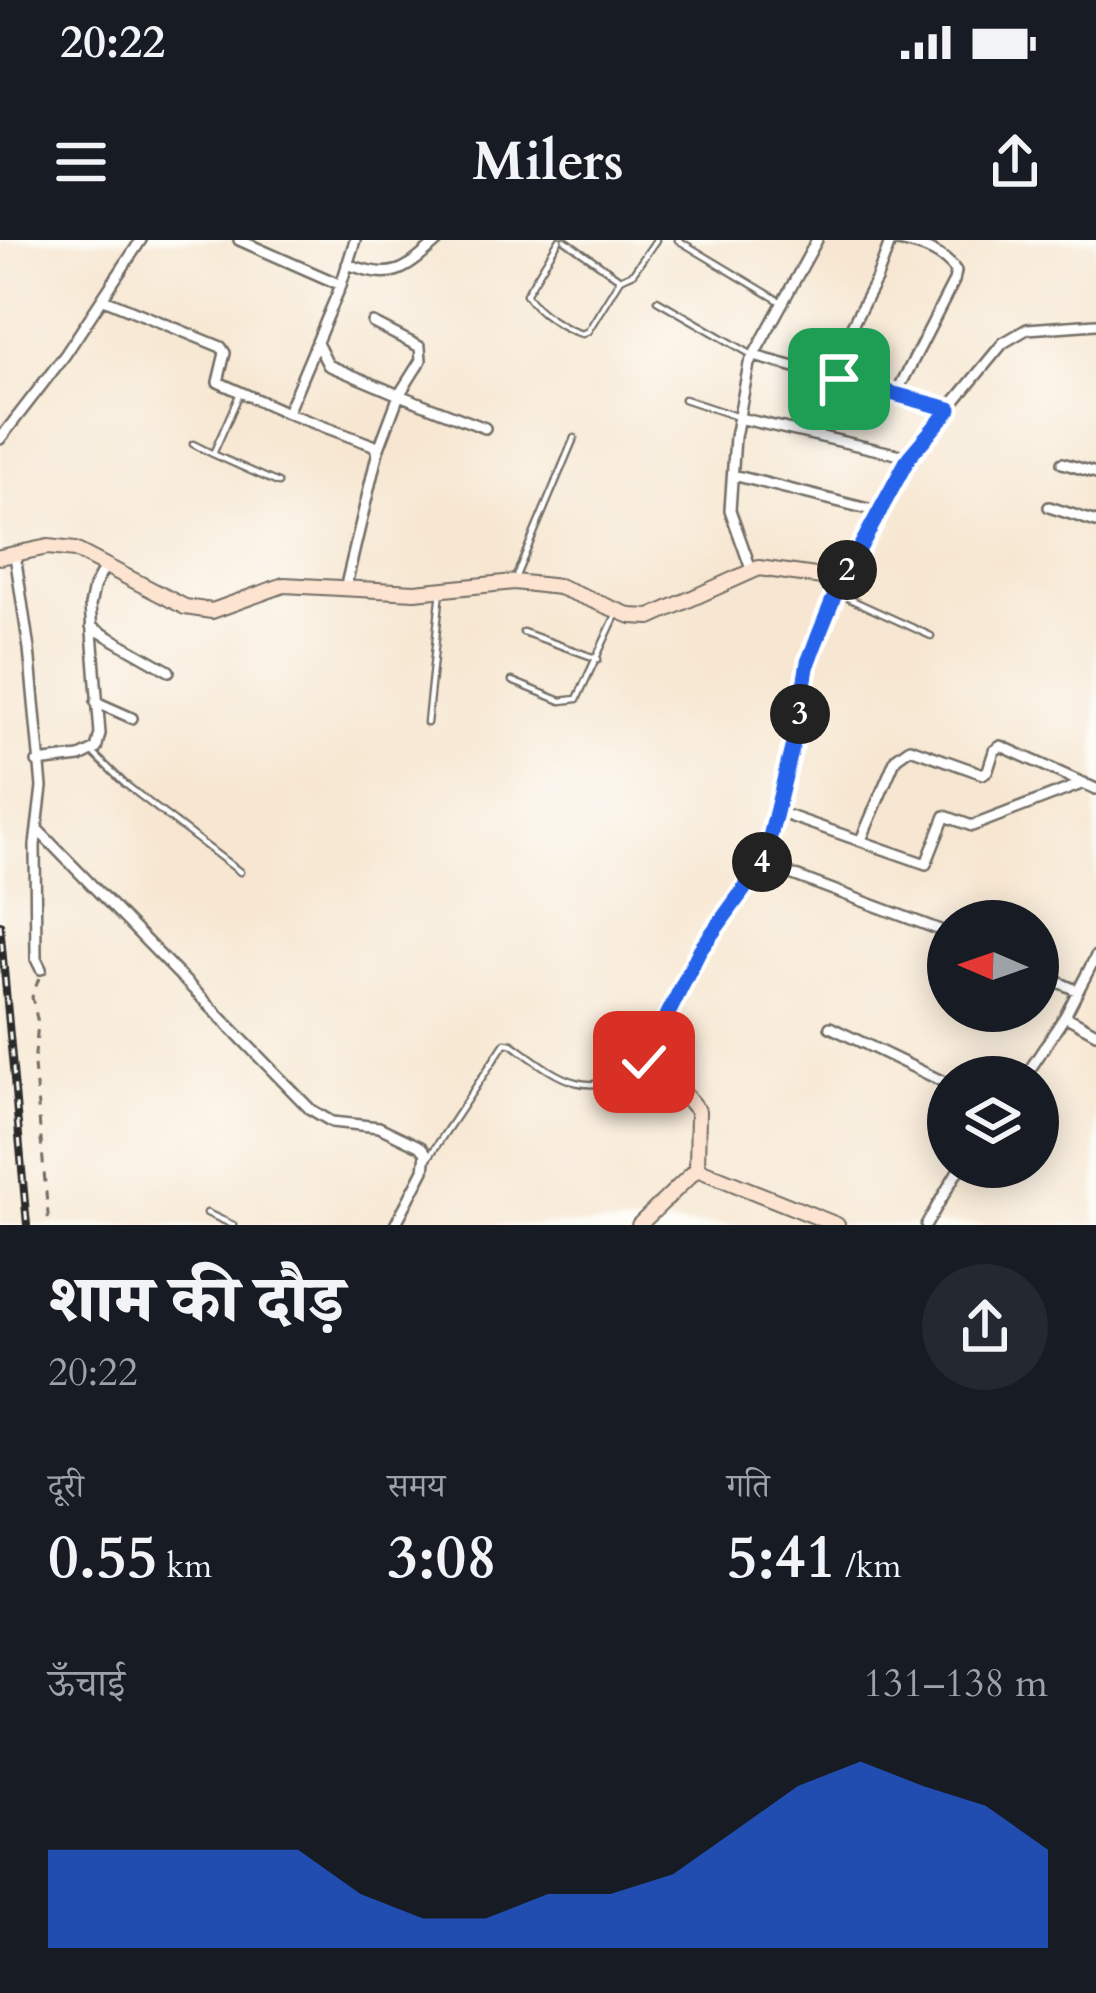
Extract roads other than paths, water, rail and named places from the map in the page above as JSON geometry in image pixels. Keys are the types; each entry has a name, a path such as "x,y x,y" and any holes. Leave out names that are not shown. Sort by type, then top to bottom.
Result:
{"street":[{"path":"0,439 104,299 141,240"},
{"path":"239,240 341,285"},
{"path":"287,413 355,240"},
{"path":"347,264 387,275 401,272 439,240"},
{"path":"751,569 730,510 739,418 754,356 818,240"},
{"path":"826,375 892,240 906,242 944,259 956,271 896,394"},
{"path":"104,299 221,347 225,353 218,382 378,451"},
{"path":"345,589 378,451 399,395 422,353 415,341 373,323"},
{"path":"639,1225 697,1169 699,1120 696,1105 652,1076 644,1062 700,950 761,863 778,812 808,662 836,592 877,511 909,457 1003,343 1028,329 1096,324"},
{"path":"317,343 328,365 485,428"},
{"path":"754,356 950,409"},
{"path":"739,418 909,457"},
{"path":"1062,463 1096,473"},
{"path":"733,475 877,511"},
{"path":"1049,506 1096,522"},
{"path":"41,969 36,959 35,919 42,788 29,649 7,556 61,547 198,610 225,608 284,585 441,590 514,582 559,587 650,617 751,569 776,568 810,574 831,583 836,592"},
{"path":"37,762 92,752 99,742 91,627 94,587 105,566"},
{"path":"91,627 169,671"},
{"path":"96,701 132,718"},
{"path":"861,840 902,751 910,748 983,774 1000,746 1096,789"},
{"path":"778,812 926,864 945,816 972,826 1084,783"},
{"path":"38,830 310,1109 332,1122 379,1127 421,1147 427,1160 395,1225"},
{"path":"761,863 927,925"},
{"path":"1039,1056 1096,956"},
{"path":"1059,982 1078,991"},
{"path":"1065,1016 1096,1033"},
{"path":"830,1027 927,1074"},
{"path":"697,1169 836,1225"},
{"path":"926,1225 948,1188"}],"lane":[{"path":"620,279 562,240 526,294 567,329 588,331 620,279 633,273 656,240"},
{"path":"678,240 783,303"},
{"path":"657,300 754,356"},
{"path":"213,454 240,393"},
{"path":"684,398 739,418"},
{"path":"514,582 574,438"},
{"path":"193,444 278,483"},
{"path":"428,723 441,590"},
{"path":"836,592 931,636"},
{"path":"512,681 570,702 584,692 618,610"},
{"path":"523,632 598,658"},
{"path":"92,752 124,784 240,872"},
{"path":"427,1160 505,1043 578,1085 625,1075 644,1062"},
{"path":"207,1213 233,1225"}],"railway":[{"path":"0,924 27,1225"}]}
